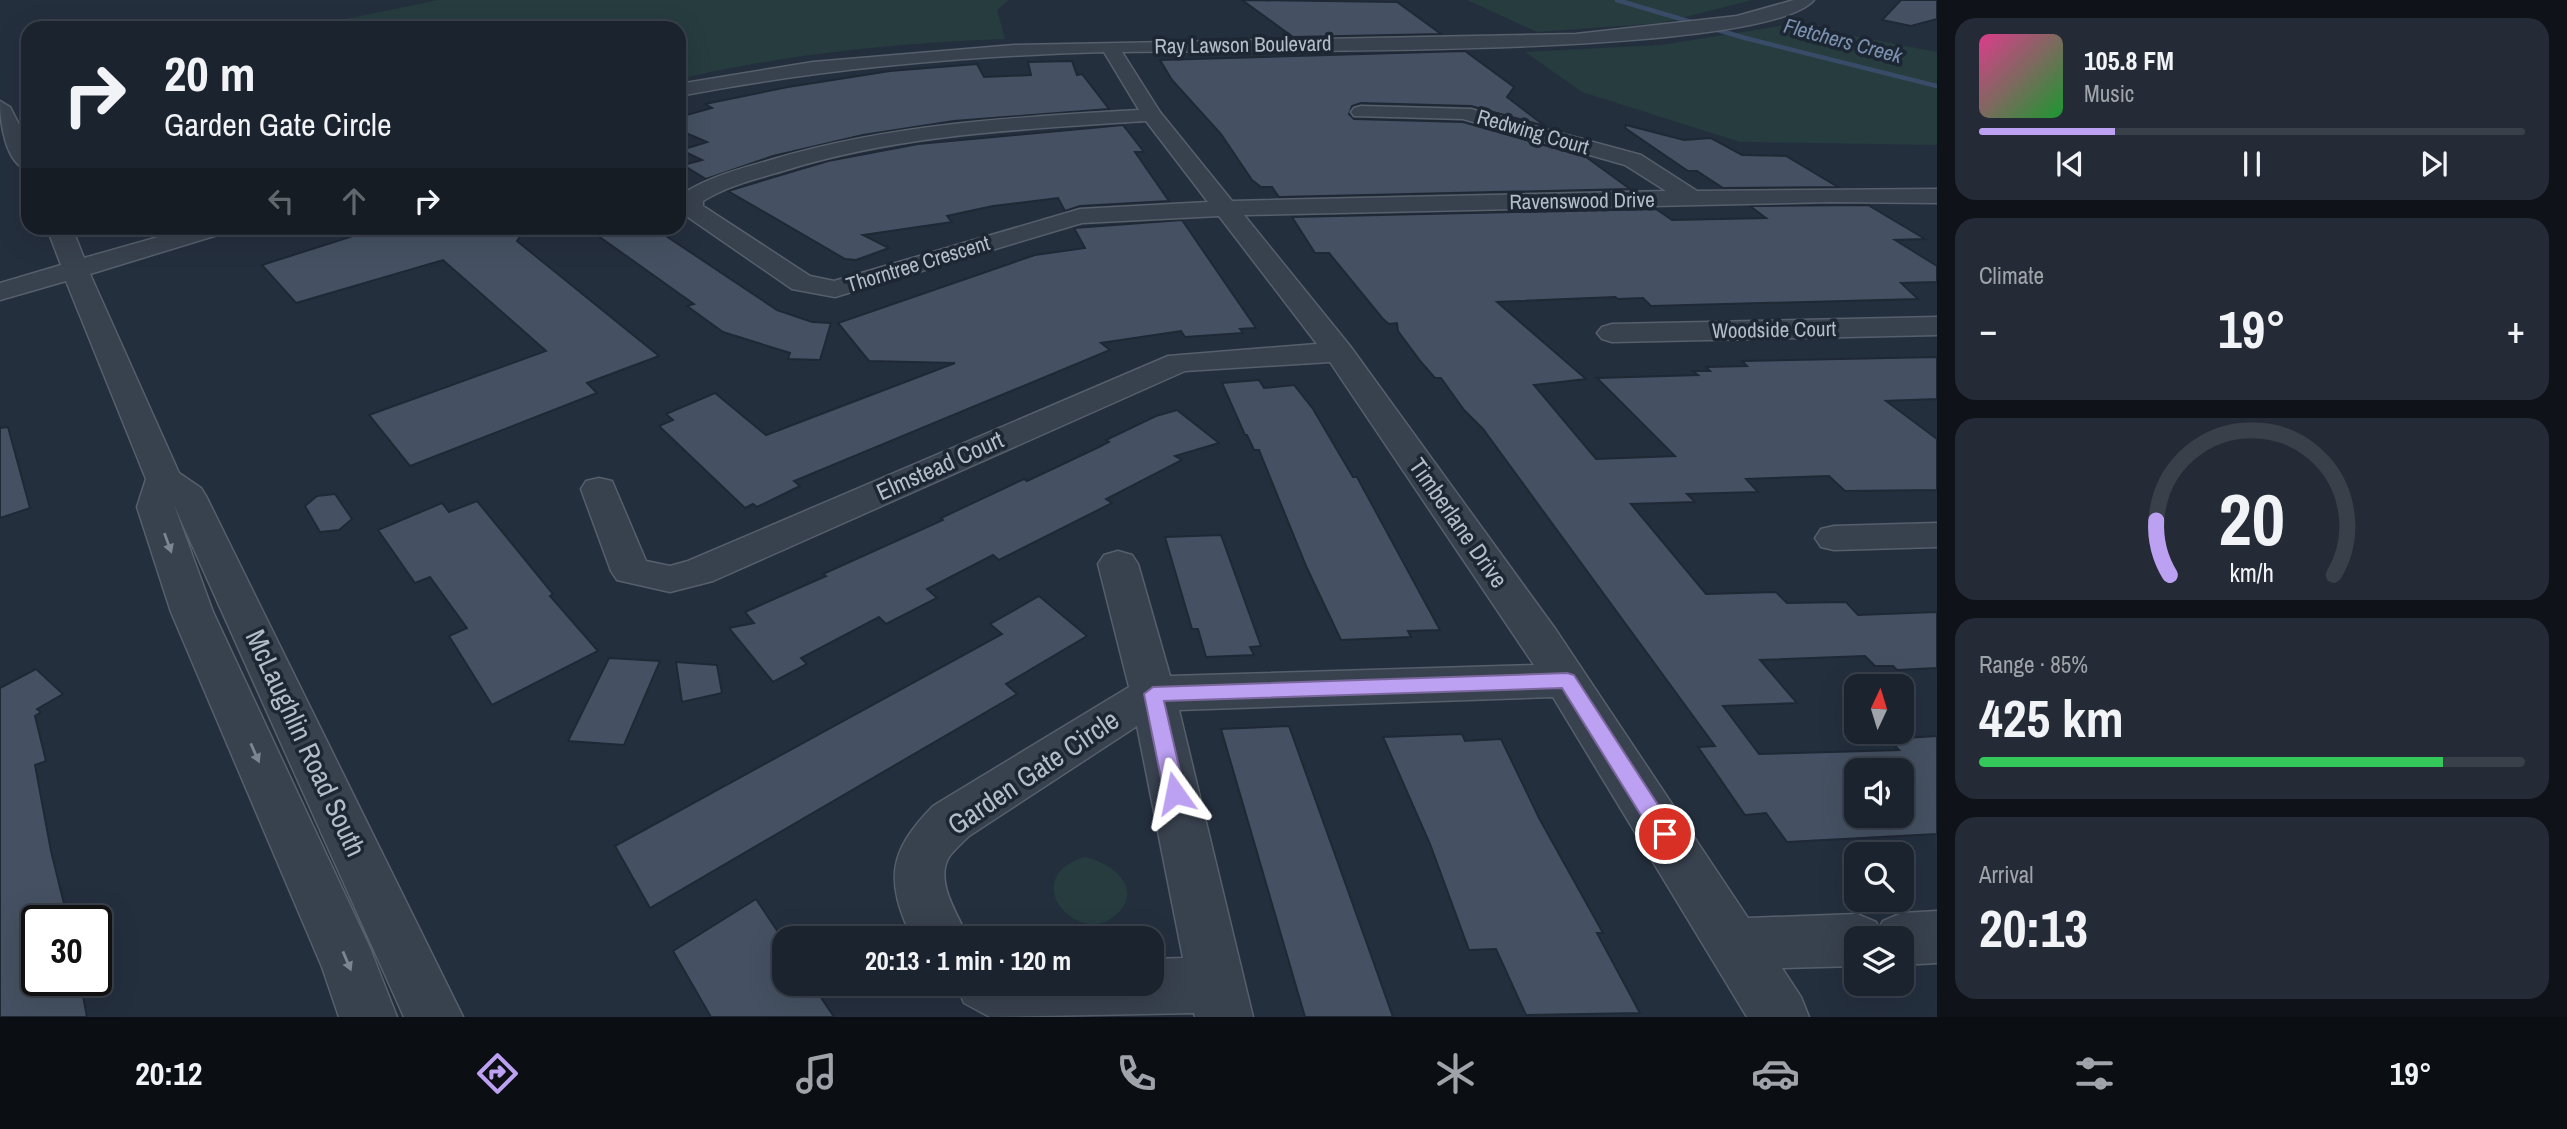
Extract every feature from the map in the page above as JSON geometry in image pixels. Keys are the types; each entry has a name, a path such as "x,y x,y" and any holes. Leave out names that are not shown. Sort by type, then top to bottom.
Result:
{"street":[{"name":"Ray Lawson Boulevard","path":"686,89 768,71 962,51 1602,39 1726,22 1790,7 1806,0"},
{"name":"Timberlane Drive","path":"1110,47 1152,115 1339,352 1567,680 1780,1017"},
{"path":"0,107 21,149"},
{"name":"Redwing Court","path":"1361,112 1464,113 1633,160 1694,199"},
{"name":"Thorntree Crescent","path":"1152,115 948,128 806,155 706,188 692,198 690,209 802,283 835,289 1080,216 1227,208"},
{"path":"1895,195 1937,223"},
{"name":"Ravenswood Drive","path":"1227,208 1937,196"},
{"name":"McLaughlin Road South","path":"63,235 164,479 188,496 434,1017"},
{"path":"0,292 191,235"},
{"name":"Woodside Court","path":"1612,333 1937,327"},
{"name":"Elmstead Court","path":"599,489 631,571 670,579 699,572 1179,362 1339,352"},
{"name":"McLaughlin Road South","path":"164,479 155,507 192,612 350,967 369,1017"},
{"path":"1834,538 1937,535"},
{"name":"Garden Gate Circle","path":"1118,564 1153,694 1221,1001 1118,996"},
{"path":"1153,694 1567,680"},
{"name":"Garden Gate Circle","path":"934,926 926,913 918,873 926,850 951,821 1153,694"},
{"path":"1914,938 1937,937"},
{"path":"1735,944 1844,940"}],"green space":[{"path":"438,0 1009,0 997,10 1005,39 841,51 686,77 686,21 336,21"},
{"path":"1467,0 1752,0 1662,23 1537,32"},
{"path":"1792,24 1937,52 1937,145 1740,142 1582,92 1525,52 1661,45"},
{"path":"1085,857 1113,870 1125,885 1125,903 1118,913 1103,923 1087,924 1072,918 1061,907 1054,894 1055,880 1065,867"}],"building":[{"path":"1242,0 1397,2 1441,34 1293,37"},
{"path":"1901,0 1937,0 1937,19 1911,26 1882,20"},
{"path":"1465,51 1514,87 1507,97 1545,126 1471,106 1361,103 1352,106 1349,114 1354,119 1463,122 1586,157 1630,189 1279,197 1272,187 1261,187 1252,180 1221,134 1172,80 1160,60"},
{"path":"1072,61 1077,75 1082,74 1109,109 954,121 863,135 773,156 706,179 686,167 686,164 702,160 686,152 686,148 707,142 686,133 686,115 712,108 705,104 788,87 890,71 977,64 984,77 1031,75 1028,62"},
{"path":"1123,125 1144,152 1135,152 1169,201 1080,206 1065,211 1058,198 993,206 947,216 952,222 863,235 889,248 856,260 845,259 728,191 828,161 918,144"},
{"path":"1626,125 1684,140 1711,138 1742,155 1786,156 1838,187 1723,188 1697,171 1688,171 1625,128"},
{"path":"1868,205 1925,239 1895,240 1937,266 1937,282 1901,283 1918,299 1651,306 1643,298 1615,297 1497,302 1586,379 1534,385 1596,459 1675,456 1597,378 1698,375 1693,371 1710,371 1706,367 1747,366 1742,361 1937,357 1937,399 1886,401 1937,439 1937,490 1845,491 1829,476 1746,479 1758,492 1687,494 1695,502 1631,504 1706,594 1776,592 1787,603 1846,602 1858,615 1937,612 1937,668 1897,670 1893,666 1875,666 1865,656 1760,660 1797,703 1723,706 1759,754 1899,750 1894,744 1914,744 1914,737 1937,736 1937,834 1787,842 1766,813 1745,815 1698,747 1715,746 1483,429 1464,410 1441,378 1435,378 1421,362 1398,331 1397,323 1389,324 1383,319 1329,253 1315,253 1292,217 1656,209 1672,220 1766,218 1750,206"},
{"path":"1182,220 1256,328 1240,329 1243,333 1185,337 1181,331 1101,343 1110,350 794,481 800,486 757,507 753,504 745,508 659,426 673,420 666,414 715,393 766,435 955,363 869,361 838,323 1035,255 1085,248 1074,228"},
{"path":"356,235 521,235 517,241 659,356 587,383 597,393 410,466 369,415 546,351 443,260 296,303 262,265"},
{"path":"597,235 664,235 777,310 812,322 831,323 820,360 788,359 790,353 723,332 687,306 694,304"},
{"path":"1259,380 1264,388 1294,385 1313,409 1353,477 1357,477 1440,630 1408,631 1411,637 1341,640 1306,566 1259,450 1254,450 1245,435 1222,383"},
{"path":"1177,410 1219,443 1175,456 1182,460 1106,499 1112,503 999,560 993,555 927,589 937,598 886,624 879,617 801,658 807,664 773,682 729,628 754,623 745,612 826,576 823,574 943,520 941,518 1024,479 1027,481 1099,447 1109,442 1106,440 1156,416"},
{"path":"8,427 30,508 0,518 0,428"},
{"path":"335,494 352,519 339,530 320,532 305,506 317,496"},
{"path":"477,501 553,594 550,596 598,651 492,705 449,636 467,628 430,577 415,583 378,530 442,503 449,512"},
{"path":"1221,535 1261,646 1250,647 1254,655 1206,657 1198,629 1192,629 1165,537"},
{"path":"1039,596 1087,636 1006,684 1017,694 650,908 615,846 1002,634 990,624"},
{"path":"609,658 660,661 624,745 568,741"},
{"path":"676,662 717,665 722,693 682,702"},
{"path":"36,669 63,694 37,709 41,712 35,716 46,761 35,765 64,905 21,905 21,996 83,996 87,1017 0,1017 0,688"},
{"path":"1289,726 1393,1017 1305,1017 1221,729"},
{"path":"1462,734 1465,741 1501,739 1539,818 1603,933 1597,933 1640,1013 1526,1015 1496,949 1469,950 1430,844 1383,737"},
{"path":"756,899 774,926 772,996 820,996 834,1017 711,1017 673,951"}],"waterway":[{"name":"Fletchers Creek","path":"1617,0 1745,38 1937,86"}],"route":[{"path":"1175,793 1153,694 1567,680 1665,834"}]}
